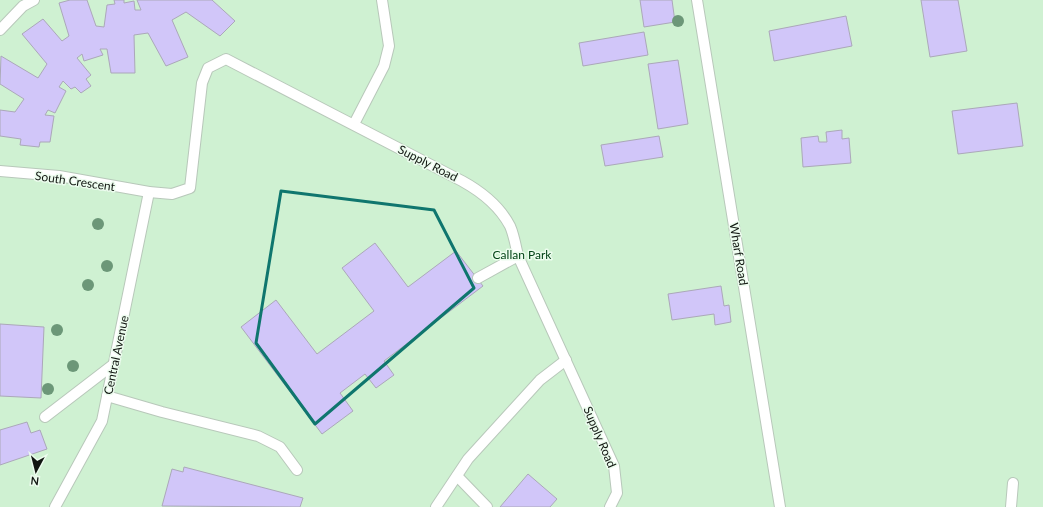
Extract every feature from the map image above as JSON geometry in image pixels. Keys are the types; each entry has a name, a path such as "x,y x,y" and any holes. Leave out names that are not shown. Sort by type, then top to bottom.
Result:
{"lane":[{"path":"0,30 24,6 34,0"},
{"path":"354,124 384,66 389,46 382,0"},
{"name":"Wharf Road","path":"697,0 780,507"},
{"name":"Supply Road","path":"149,192 172,194 190,188 202,83 208,68 226,59 481,191 497,206 510,226 518,256 614,466 617,493 610,507"},
{"name":"South Crescent","path":"0,172 59,176 149,192"},
{"name":"Central Avenue","path":"55,507 102,421 149,192"},
{"path":"478,278 518,256"},
{"path":"436,507 468,459 540,380 566,360"},
{"path":"44,417 114,364"},
{"path":"107,396 162,412 258,436 280,447 297,470"},
{"path":"457,476 487,507"},
{"path":"1011,507 1013,483"}],"highlighted area":[{"path":"281,191 434,210 474,288 315,424 256,343"}],"green space":[{"name":"Callan Park","path":"0,0 1043,0 1043,507 0,507"}],"building":[{"path":"70,0 87,0 96,26 104,27 107,5 115,4 114,0 124,0 124,3 134,1 135,10 141,10 137,0 212,0 235,21 220,36 186,12 172,20 188,57 166,66 148,33 134,35 135,73 111,73 107,49 100,49 103,55 84,61 82,54 77,58 91,75 86,79 91,86 81,93 75,87 71,89 63,81 59,87 66,91 55,113 48,110 45,115 54,116 50,142 40,142 39,147 20,145 21,139 0,136 0,110 15,112 24,99 0,84 1,56 38,78 47,64 22,34 43,19 62,41 69,36 59,3"},
{"path":"640,0 672,0 675,22 644,27"},
{"path":"921,0 958,0 967,51 930,57"},
{"path":"846,16 852,46 774,61 769,31"},
{"path":"644,32 648,55 583,66 579,43"},
{"path":"678,60 688,124 658,129 648,64"},
{"path":"1017,103 1023,146 958,154 952,111"},
{"path":"842,130 842,139 849,138 851,163 803,167 801,138 818,136 819,142 827,142 826,132"},
{"path":"659,136 663,157 605,166 601,145"},
{"path":"375,243 408,287 456,251 483,286 384,361 394,375 376,388 365,374 340,393 353,411 322,434 241,327 276,300 317,354 374,311 342,268"},
{"path":"721,286 724,306 729,305 731,322 715,325 714,314 672,320 668,294"},
{"path":"0,324 44,327 41,398 0,396"},
{"path":"27,422 31,433 40,430 47,449 0,465 0,430"},
{"path":"184,467 303,498 300,507 162,506 172,469 183,472"},
{"path":"528,474 557,499 550,507 500,507"}]}
